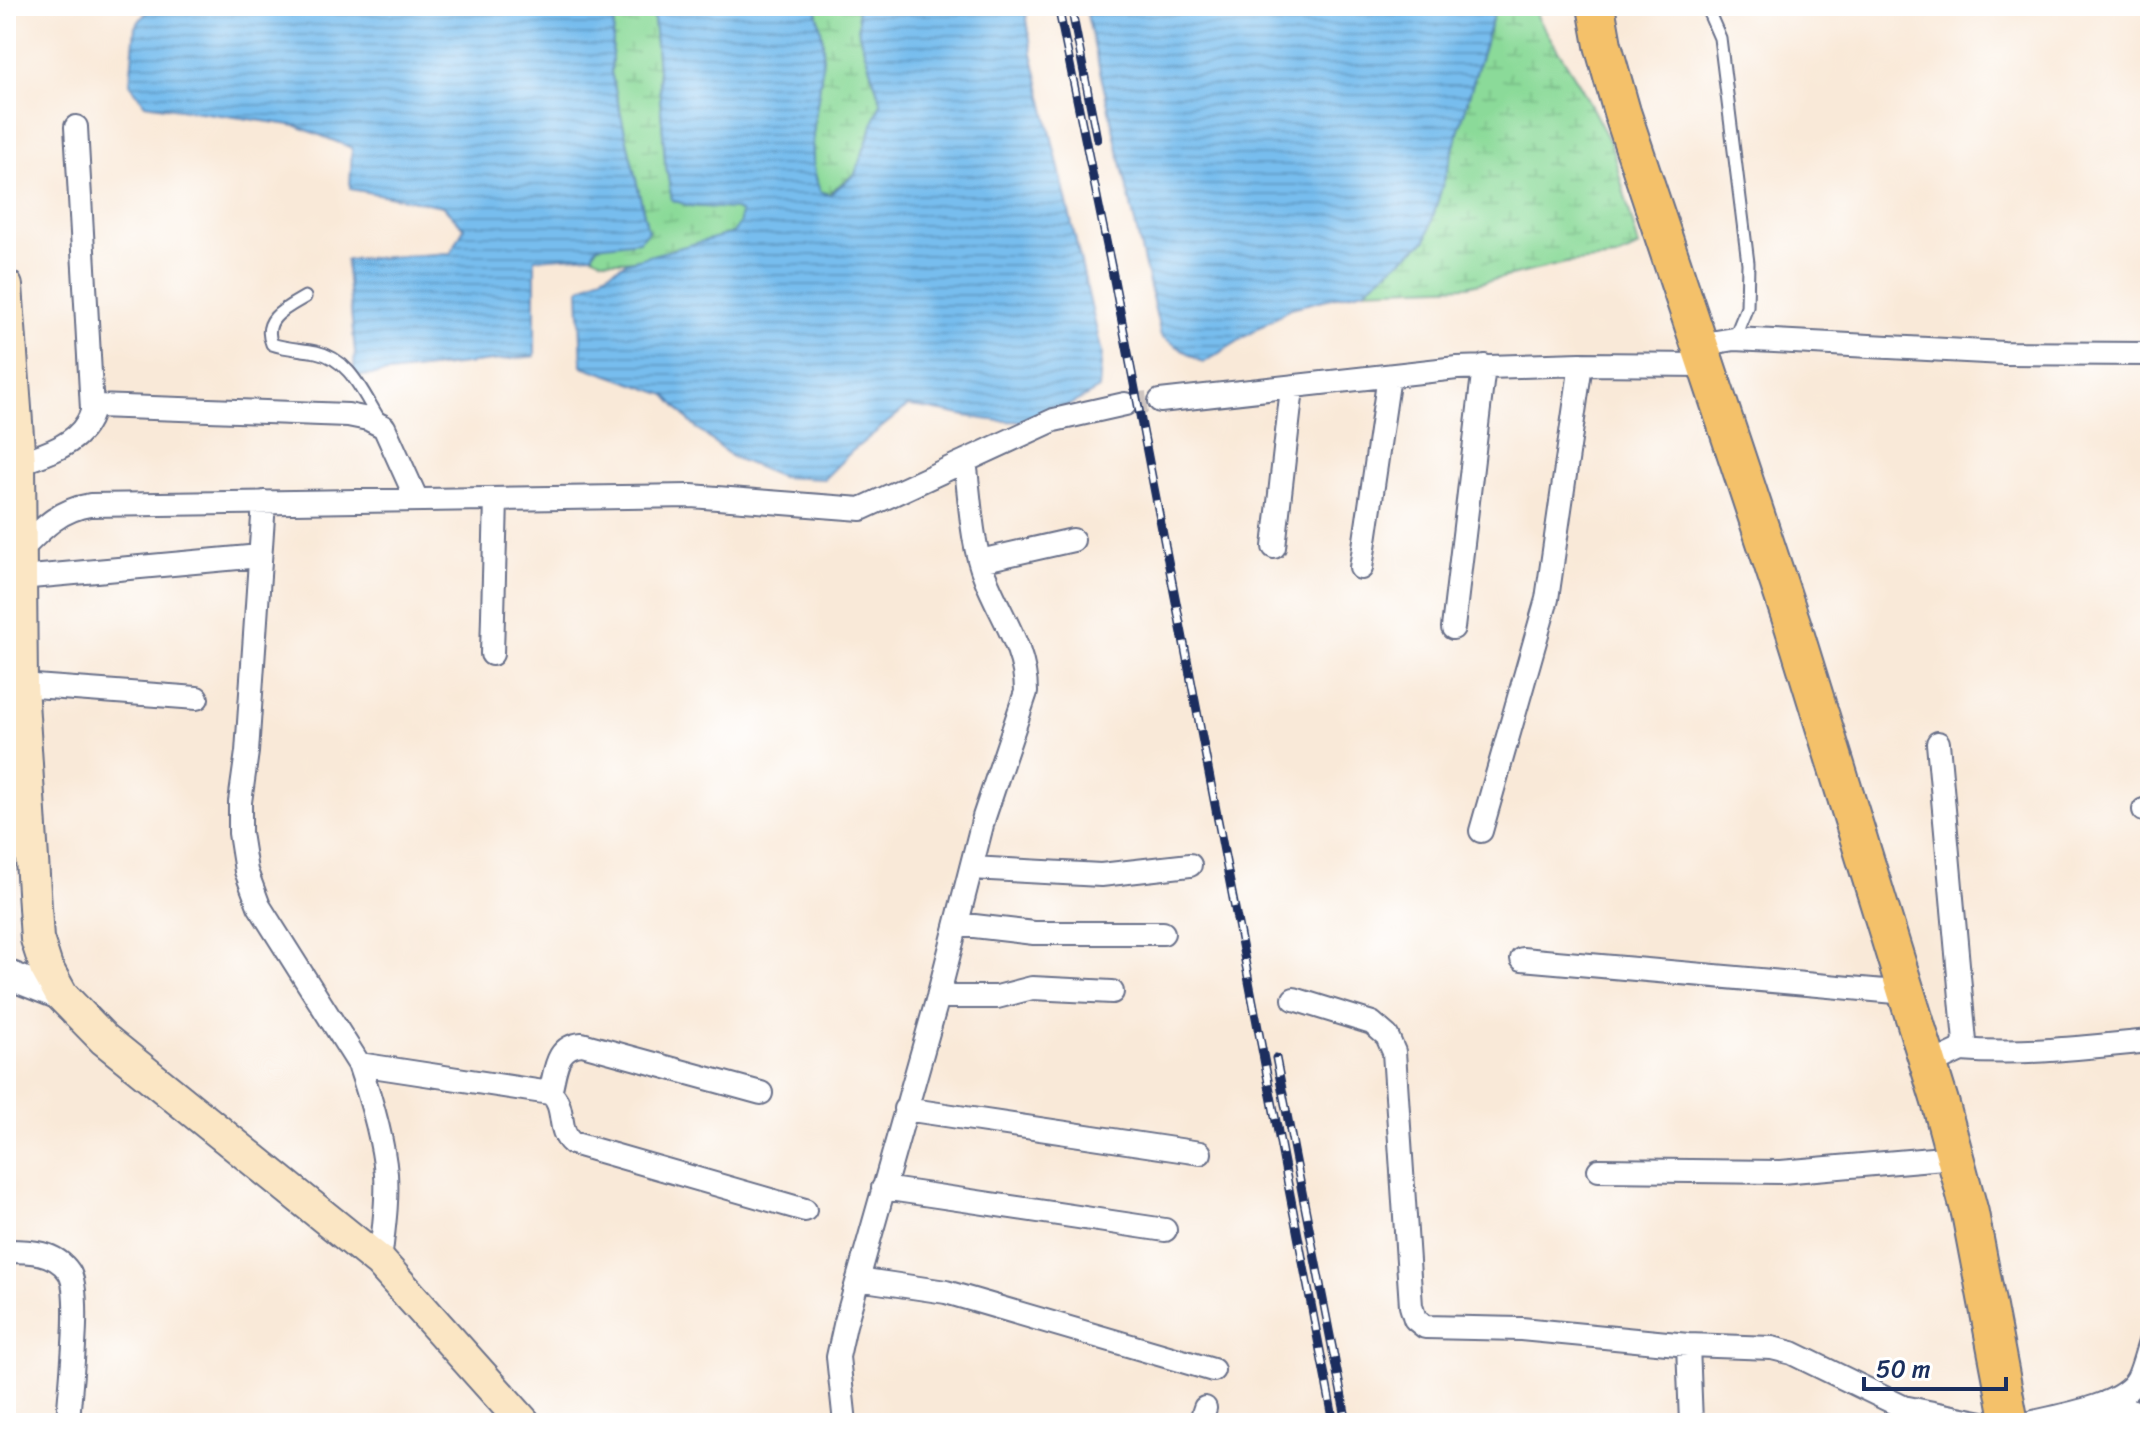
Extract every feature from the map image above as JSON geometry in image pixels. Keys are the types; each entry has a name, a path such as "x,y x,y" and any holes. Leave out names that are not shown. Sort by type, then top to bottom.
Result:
{"main road":[{"path":"1596,6 1603,45 1622,112 1715,353 1793,626 1929,1065 1970,1213 2010,1423"},
{"path":"6,286 19,463 19,566 13,613 21,685 37,939 46,967 62,996 104,1039 380,1262 524,1423"}],"street":[{"path":"19,463 54,451 86,425 92,409 76,127"},
{"path":"1160,401 1484,366 1581,364 1715,353 2150,354"},
{"path":"1481,831 1547,599 1581,364"},
{"path":"1453,628 1484,366"},
{"path":"1361,568 1389,376"},
{"path":"1274,547 1292,388"},
{"path":"19,566 44,527 73,508 112,504 691,496 861,509 1054,420 1125,404"},
{"path":"92,409 105,406 348,415 368,419 384,427 417,500"},
{"path":"845,1423 838,1357 992,790 1026,692 1022,656 980,561 965,461"},
{"path":"492,654 496,499"},
{"path":"264,502 240,833 246,871 259,906 359,1064 369,1092 386,1173 380,1262"},
{"path":"980,561 1073,540"},
{"path":"19,566 260,556"},
{"path":"21,685 197,698"},
{"path":"1938,743 1965,1027 1965,1042 1961,1050"},
{"path":"972,868 1101,875 1190,865"},
{"path":"957,924 1034,933 1163,933"},
{"path":"1522,959 1907,993"},
{"path":"6,974 62,996"},
{"path":"938,997 997,997 1032,988 1112,992"},
{"path":"1294,999 1372,1023 1387,1036 1394,1052 1411,1306 1415,1319 1425,1327 1521,1329 1688,1345 1750,1346 1792,1353 1903,1407 1983,1423"},
{"path":"1929,1065 1961,1050 2053,1051 2150,1041"},
{"path":"550,1093 561,1053 569,1045 582,1044 761,1093"},
{"path":"359,1064 550,1093 560,1107 563,1130 572,1143 805,1210"},
{"path":"905,1109 1200,1153"},
{"path":"1599,1170 1781,1172 1955,1157"},
{"path":"883,1188 1165,1230"},
{"path":"6,1251 39,1253 58,1260 70,1273 75,1288 75,1311 68,1423"},
{"path":"858,1279 946,1292 1213,1370"},
{"path":"2030,1423 2122,1395 2137,1380 2150,1342"},
{"path":"1688,1345 1691,1423"},
{"path":"2107,1402 2150,1417"}],"lane":[{"path":"1706,6 1720,38 1748,263 1747,307 1715,353"},
{"path":"305,297 278,313 271,321 267,334 272,344 315,352 348,368 384,427"}],"green space":[{"path":"615,6 653,6 665,161 690,206 740,212 740,223 733,233 640,259 604,260 592,255 597,246 648,231 611,72"},
{"path":"816,6 857,6 859,34 881,102 855,174 831,191 830,195 820,191 812,153 823,62"},
{"path":"1496,6 1535,6 1538,18 1581,87 1611,144 1639,247 1616,258 1566,263 1467,286 1364,290 1426,240"}],"water":[{"path":"151,6 615,6 611,72 648,231 639,241 597,246 592,255 535,259 535,356 353,377 355,352 346,260 451,253 464,228 443,206 350,189 352,148 297,126 145,104 130,84 135,27"},
{"path":"653,6 816,6 823,62 813,154 820,191 829,195 855,174 881,102 859,34 857,6 1025,6 1032,53 1102,353 1099,389 1050,413 1019,421 991,420 908,406 851,452 824,479 781,477 732,457 694,426 666,395 582,366 579,289 627,262 733,233 740,222 740,212 735,209 690,206 672,200 665,161"},
{"path":"1085,6 1496,6 1426,240 1364,290 1291,308 1203,363 1161,336"}],"tunnel":[{"path":"1125,404 1160,401"}],"railway":[{"path":"1058,6 1114,280 1334,1423"},
{"path":"1071,6 1097,139"},
{"path":"1276,1058 1347,1423"}]}
